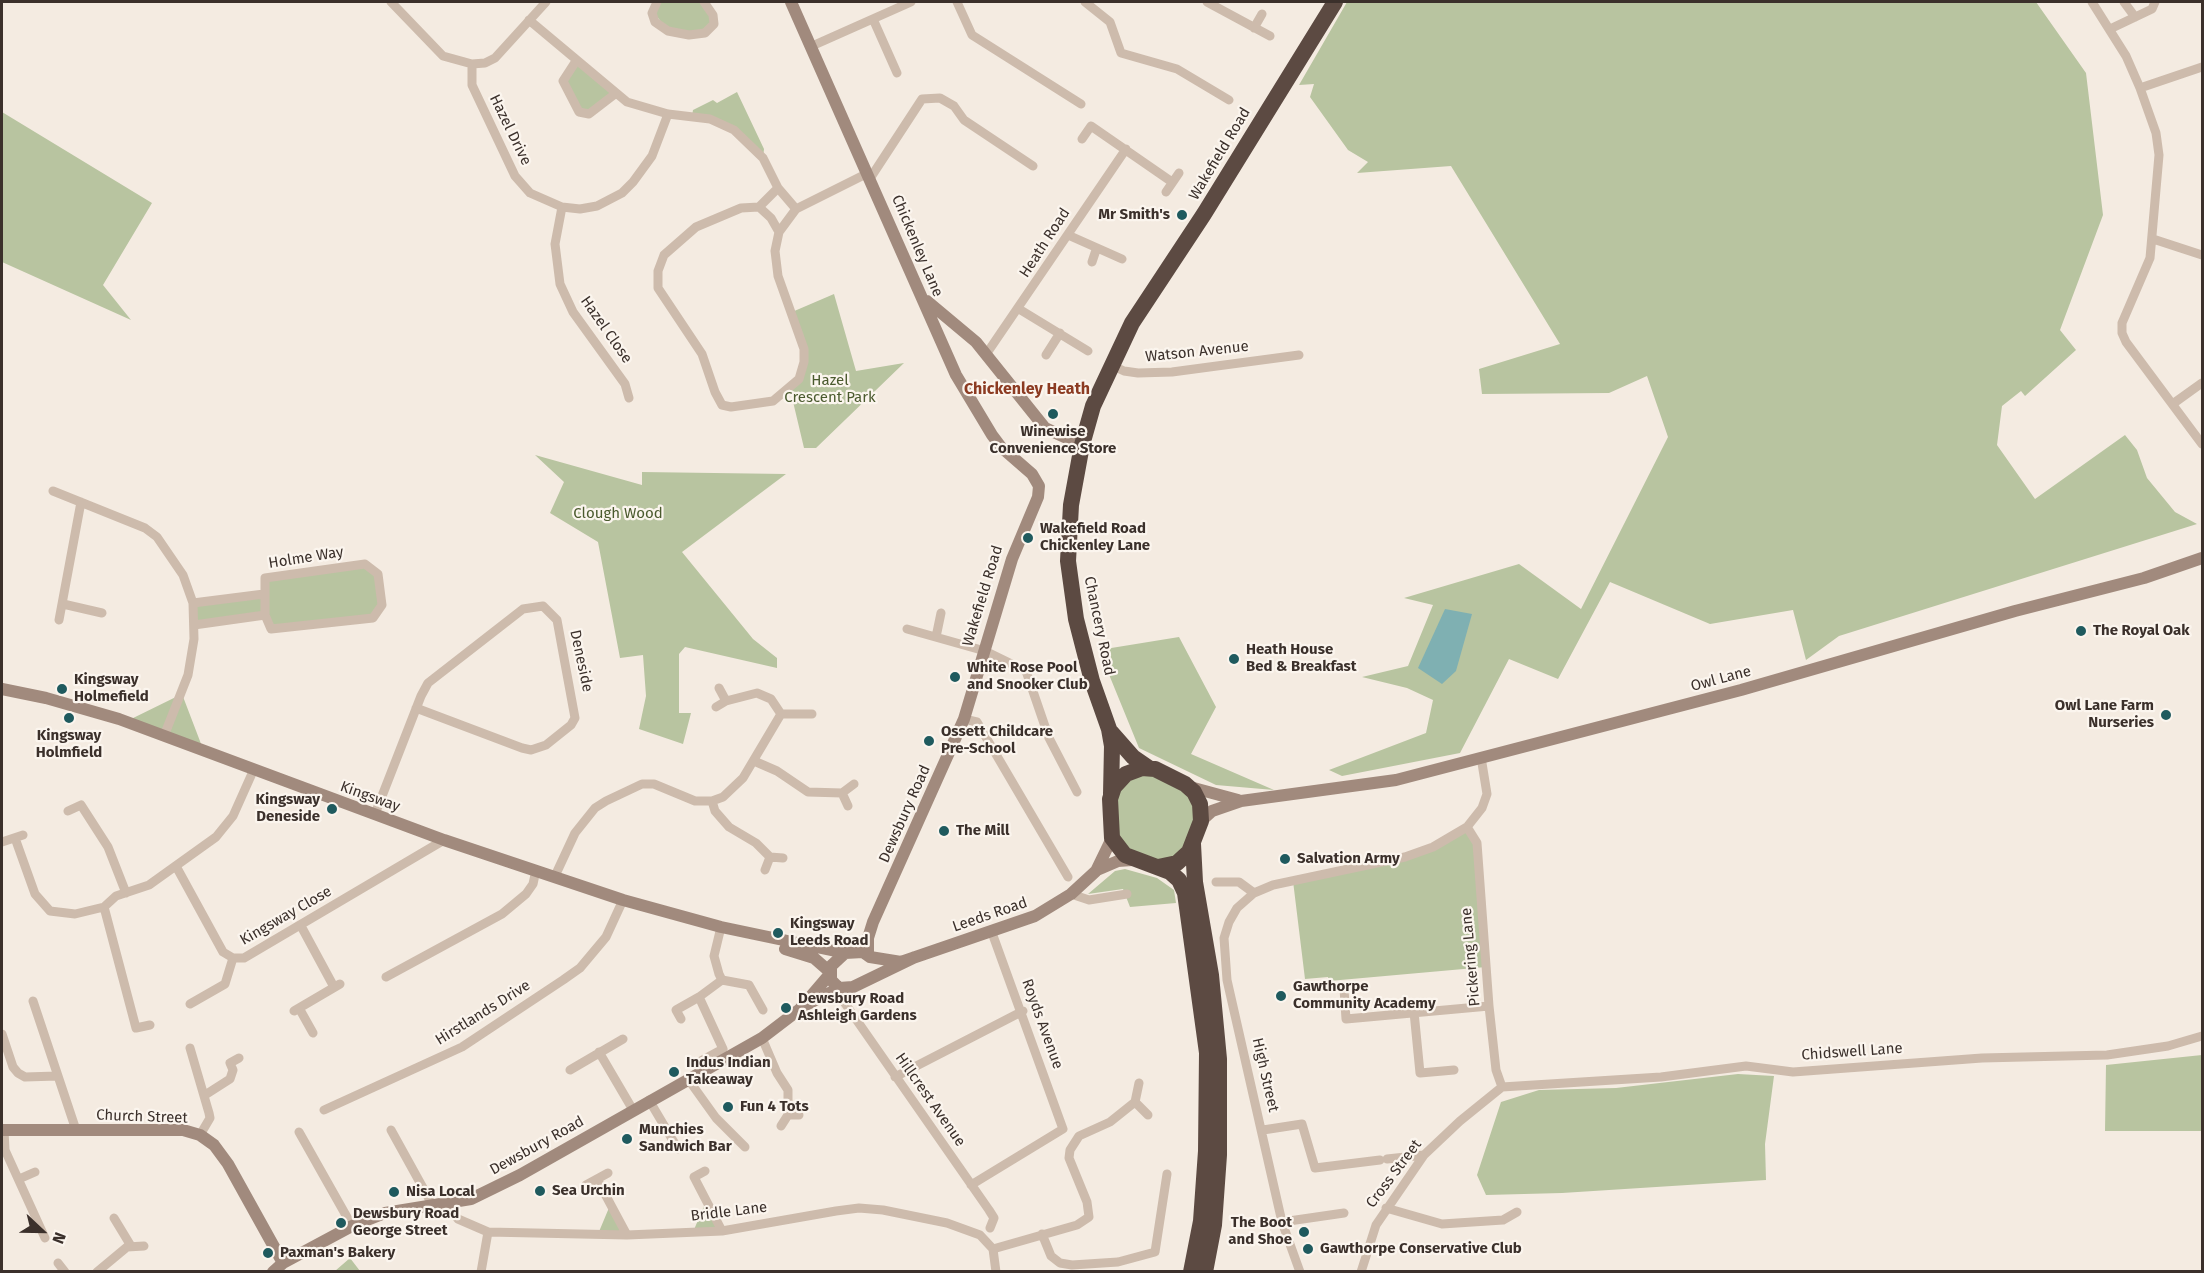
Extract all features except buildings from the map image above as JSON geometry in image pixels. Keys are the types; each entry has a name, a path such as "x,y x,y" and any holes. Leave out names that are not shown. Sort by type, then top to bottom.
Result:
{"highway":[{"name":"Wakefield Road","path":"1132,323 1204,214 1335,2"},
{"name":"Chancery Road","path":"1111,794 1112,746 1109,729 1092,681 1076,619 1068,561 1071,505 1082,445 1093,406 1132,323"},
{"name":"Chancery Road","path":"1109,729 1133,758 1149,768"},
{"path":"1158,867 1177,863 1189,852 1201,821 1200,804 1190,787 1149,768 1126,774 1119,780 1111,794 1112,838 1120,851 1132,860 1170,872 1179,880 1185,893 1207,1053 1206,1151 1201,1221 1191,1272"},
{"path":"1192,844 1195,882 1211,975 1219,1059 1219,1155 1214,1226 1205,1272"}],"main road":[{"name":"Chickenley Lane","path":"791,2 956,375 1000,447 1032,474 1040,486"},
{"path":"921,296 987,353 1046,428 1082,445"},
{"path":"939,333 956,325"},
{"name":"Wakefield Road","path":"964,719 1012,559 1038,497 1040,486"},
{"name":"Owl Lane","path":"1201,821 1219,808 1241,801 1396,780 1741,690 2015,610 2144,578 2202,558"},
{"name":"Kingsway","path":"2,689 74,706 164,736 444,840 623,900 726,928 846,953"},
{"name":"Dewsbury Road","path":"869,956 868,938 873,922 964,719"},
{"name":"Owl Lane","path":"1190,787 1241,801"},
{"name":"Leeds Road","path":"1096,871 1112,838"},
{"name":"Leeds Road","path":"869,956 901,962 1035,916 1071,894 1096,871 1118,861 1132,860"},
{"name":"Dewsbury Road","path":"846,953 857,944 873,922"},
{"name":"Kingsway","path":"726,928 814,958 830,973"},
{"path":"846,953 869,956 872,963 870,978 854,987 839,988 831,980 830,973 834,961 846,953"},
{"name":"Leeds Road","path":"870,978 915,957"},
{"name":"Dewsbury Road","path":"800,1009 830,973"},
{"name":"Dewsbury Road","path":"273,1272 283,1263 352,1226 385,1213 471,1199 514,1178 762,1038 800,1009 839,988"},
{"name":"Church Street","path":"3,1130 183,1130 200,1135 214,1145 228,1164 283,1263"}],"street":[{"path":"391,2 444,56 471,64 485,63 495,58 546,2"},
{"path":"657,2 652,13 655,22 668,31 688,35 705,33 714,24 713,15 704,2"},
{"path":"812,46 873,19 892,6 911,2"},
{"path":"957,2 972,35 1081,104"},
{"path":"1085,2 1110,22 1121,53 1177,69 1229,100"},
{"path":"1207,2 1270,36"},
{"path":"2092,2 2110,29 2140,88 2156,133 2159,155 2150,258 2122,323 2122,333 2126,342 2174,403 2202,444"},
{"path":"2124,2 2135,17"},
{"path":"2110,29 2152,9 2155,2"},
{"path":"1254,28 1262,14"},
{"path":"873,19 897,73"},
{"path":"529,20 615,94 635,105 668,114 710,118 734,130 763,158 778,188 796,209"},
{"path":"576,61 563,81 579,112 589,114 615,94"},
{"name":"Hazel Drive","path":"471,64 472,85 515,176 530,193 561,207 580,209 597,206 622,193 633,183 652,156 668,114"},
{"path":"2140,88 2202,67"},
{"path":"778,188 759,207 741,208 696,226 664,255 658,271 658,288 702,354 722,405 731,407 773,401 790,389 802,372 804,350 802,338 778,276 775,251 779,232 796,209 869,175 922,99 940,98 954,106 964,120 1034,166"},
{"path":"1082,139 1091,126 1172,182"},
{"name":"Heath Road","path":"987,353 1126,149"},
{"path":"1166,192 1179,173"},
{"name":"Hazel Close","path":"561,207 555,244 560,284 573,312 625,384 628,398"},
{"path":"759,207 771,218 779,232"},
{"path":"1068,235 1096,250 1122,259"},
{"path":"2153,239 2202,255"},
{"path":"1092,262 1096,250"},
{"path":"1019,309 1088,351"},
{"path":"1046,355 1060,333"},
{"name":"Watson Avenue","path":"1111,364 1124,371 1138,373 1172,372 1287,351 1299,355"},
{"path":"2174,403 2202,383"},
{"path":"53,491 132,521 158,537 183,575 192,603 194,625 188,675 164,736"},
{"path":"59,620 81,502"},
{"name":"Holme Way","path":"365,564 378,574 382,605 373,618 271,629 265,615 265,578 365,564"},
{"name":"Holme Way","path":"192,603 264,594"},
{"path":"63,604 102,613"},
{"name":"Deneside","path":"375,814 416,708 428,683 523,609 543,606 557,620 574,700 575,718 571,725 546,745 531,750 522,748 416,708"},
{"path":"936,637 941,614"},
{"path":"194,625 265,615"},
{"path":"907,629 985,651 1026,671 1049,738 1077,792"},
{"path":"719,688 726,701"},
{"path":"716,707 726,701 757,693 771,699 781,714"},
{"path":"781,714 812,714"},
{"path":"555,876 575,833 585,819 595,808 628,789 642,784 654,784 686,799 712,801 737,786 781,714"},
{"path":"964,719 977,722 1068,877"},
{"path":"1216,882 1239,882 1254,893 1273,885 1405,857 1433,847 1467,827 1482,808 1487,794 1481,757"},
{"path":"754,761 777,771 808,792 842,793 854,784"},
{"path":"2,842 19,837 35,894 50,911 75,914 104,907 116,896 149,885 177,868 225,827 240,804 254,769"},
{"path":"842,793 848,806"},
{"path":"712,801 721,821 756,843 770,857 783,858"},
{"path":"68,811 81,805 108,847 126,893"},
{"name":"Pickering Lane","path":"1467,827 1477,843 1496,1070 1502,1087"},
{"name":"Kingsway Close","path":"177,868 219,946 233,958 249,957 444,840"},
{"path":"765,870 770,857"},
{"path":"386,977 488,922 515,904 533,884 536,870"},
{"name":"High Street","path":"1254,893 1237,909 1229,922 1224,938 1224,955 1282,1222 1300,1272"},
{"path":"1071,894 1089,900 1127,894"},
{"name":"Hirstlands Drive","path":"324,1110 462,1047 563,980 579,968 606,937 623,900"},
{"path":"104,907 136,1028 150,1025"},
{"path":"301,926 337,985 296,1009 313,1033"},
{"path":"722,980 714,956 726,928"},
{"name":"Royds Avenue","path":"971,1185 1063,1129 1023,1011 991,930"},
{"path":"190,1004 225,984 233,958"},
{"path":"681,1019 676,1010 722,980 749,986 763,1010"},
{"name":"Hillcrest Avenue","path":"839,988 844,1002 994,1218 990,1228"},
{"path":"1344,989 1346,1019 1490,1006"},
{"path":"699,997 723,1049 699,1062"},
{"path":"33,1001 76,1130"},
{"path":"895,1077 1023,1011"},
{"path":"1414,1012 1420,1073 1454,1071"},
{"path":"2,1034 13,1067 18,1073 25,1077 57,1076"},
{"name":"Chidswell Lane","path":"1502,1087 1661,1077 1746,1066 1792,1072 1982,1058 2107,1055 2168,1046 2202,1036"},
{"path":"762,1038 777,1073 788,1090 789,1115 782,1126"},
{"path":"570,1070 623,1039"},
{"path":"190,1048 210,1118 200,1135"},
{"path":"599,1052 633,1110"},
{"path":"205,1095 230,1079 233,1070 230,1063 239,1058"},
{"path":"688,1079 716,1118 746,1147"},
{"path":"996,1272 993,1249 1077,1225 1089,1217 1087,1202 1070,1158 1070,1150 1079,1136 1110,1122 1135,1102 1139,1083"},
{"name":"Cross Street","path":"1361,1272 1371,1236 1386,1208 1424,1155 1460,1120 1502,1087"},
{"path":"649,1100 678,1149"},
{"path":"1135,1102 1148,1115"},
{"path":"789,1115 799,1115"},
{"path":"1263,1130 1302,1124 1315,1168 1424,1155"},
{"path":"3,1130 5,1150 45,1238"},
{"name":"Bridle Lane","path":"390,1130 439,1205 458,1219 488,1232 627,1235 722,1231 859,1208 905,1214 968,1229 988,1241 993,1249"},
{"path":"299,1132 352,1226"},
{"path":"705,1171 694,1177 722,1231"},
{"path":"19,1179 36,1172"},
{"path":"586,1185 608,1173"},
{"path":"1042,1234 1051,1256 1060,1263 1072,1265 1118,1262 1155,1252 1167,1174"},
{"path":"597,1179 627,1235"},
{"path":"1386,1208 1442,1224 1503,1220 1517,1212"},
{"path":"1282,1222 1344,1213"},
{"path":"114,1218 131,1246"},
{"path":"481,1272 488,1232"},
{"path":"97,1272 108,1260 131,1246 144,1246"},
{"path":"58,1263 65,1272"}],"green space":[{"path":"657,2 704,2 713,15 709,31 668,31 652,10"},
{"path":"1347,2 2036,2 2086,73 2103,215 2060,330 2076,350 2025,396 2021,391 2002,406 1997,445 2035,499 2125,435 2137,450 2147,478 2175,512 2197,524 1839,636 1806,660 1793,610 1710,624 1610,582 1558,679 1509,659 1460,753 1342,776 1329,770 1426,733 1433,700 1407,688 1362,677 1408,666 1433,605 1404,598 1519,564 1581,609 1668,437 1647,376 1609,393 1482,394 1479,369 1560,344 1451,166 1357,173 1368,162 1348,150 1310,97 1314,84 1299,85"},
{"path":"576,61 615,94 589,114 579,112 563,81"},
{"path":"737,92 764,149 763,158 744,137 692,116 693,110 713,100 717,103"},
{"path":"2,112 152,203 103,285 131,320 2,262"},
{"name":"Hazel Crescent Park","path":"834,294 856,371 904,363 816,448 804,448 790,389 804,362 792,312"},
{"name":"Clough Wood","path":"535,455 642,485 642,472 786,474 682,552 753,639 777,658 777,668 685,647 679,654 679,713 691,713 683,744 639,729 646,696 643,655 620,658 598,542 550,513 564,482"},
{"path":"365,564 378,574 382,605 373,618 271,629 265,616 194,625 193,603 264,594 265,578"},
{"path":"1179,637 1216,707 1191,754 1274,790 1216,785 1139,748 1099,650"},
{"path":"182,694 203,749 125,722"},
{"path":"1149,768 1200,804 1184,858 1132,860 1110,819 1111,794"},
{"path":"1467,827 1477,843 1486,967 1329,981 1328,977 1305,979 1293,881 1405,857"},
{"path":"1125,869 1157,878 1174,890 1176,903 1130,907 1123,889 1088,894 1115,871"},
{"path":"2202,1055 2202,1131 2105,1131 2106,1065"},
{"path":"1738,1074 1774,1076 1765,1144 1766,1180 1562,1193 1486,1195 1477,1175 1501,1102 1539,1090 1616,1088"},
{"path":"707,1199 722,1231 693,1232"},
{"path":"611,1203 627,1235 598,1234"},
{"path":"350,1258 360,1271 335,1271"}],"water":[{"path":"1445,609 1472,614 1456,671 1442,684 1418,668"}],"place":[{"name":"Mr Smith's","path":"1182,215"},
{"name":"Winewise Convenience Store","path":"1053,414"},
{"name":"Wakefield Road Chickenley Lane","path":"1028,538"},
{"name":"The Royal Oak","path":"2081,631"},
{"name":"Heath House Bed & Breakfast","path":"1234,659"},
{"name":"White Rose Pool and Snooker Club","path":"955,677"},
{"name":"Kingsway Holmefield","path":"62,689"},
{"name":"Owl Lane Farm Nurseries","path":"2166,715"},
{"name":"Kingsway Holmfield","path":"69,718"},
{"name":"Ossett Childcare Pre-School","path":"929,741"},
{"name":"Kingsway Deneside","path":"332,809"},
{"name":"The Mill","path":"944,831"},
{"name":"Salvation Army","path":"1285,859"},
{"name":"Kingsway Leeds Road","path":"778,933"},
{"name":"Gawthorpe Community Academy","path":"1281,996"},
{"name":"Dewsbury Road Ashleigh Gardens","path":"786,1008"},
{"name":"Indus Indian Takeaway","path":"674,1072"},
{"name":"Fun 4 Tots","path":"728,1107"},
{"name":"Munchies Sandwich Bar","path":"627,1139"},
{"name":"Sea Urchin","path":"540,1191"},
{"name":"Nisa Local","path":"394,1192"},
{"name":"Dewsbury Road George Street","path":"341,1223"},
{"name":"The Boot and Shoe","path":"1304,1232"},
{"name":"Gawthorpe Conservative Club","path":"1308,1249"},
{"name":"Paxman's Bakery","path":"268,1253"}],"district":[{"name":"Chickenley Heath","path":"1027,390"}]}
